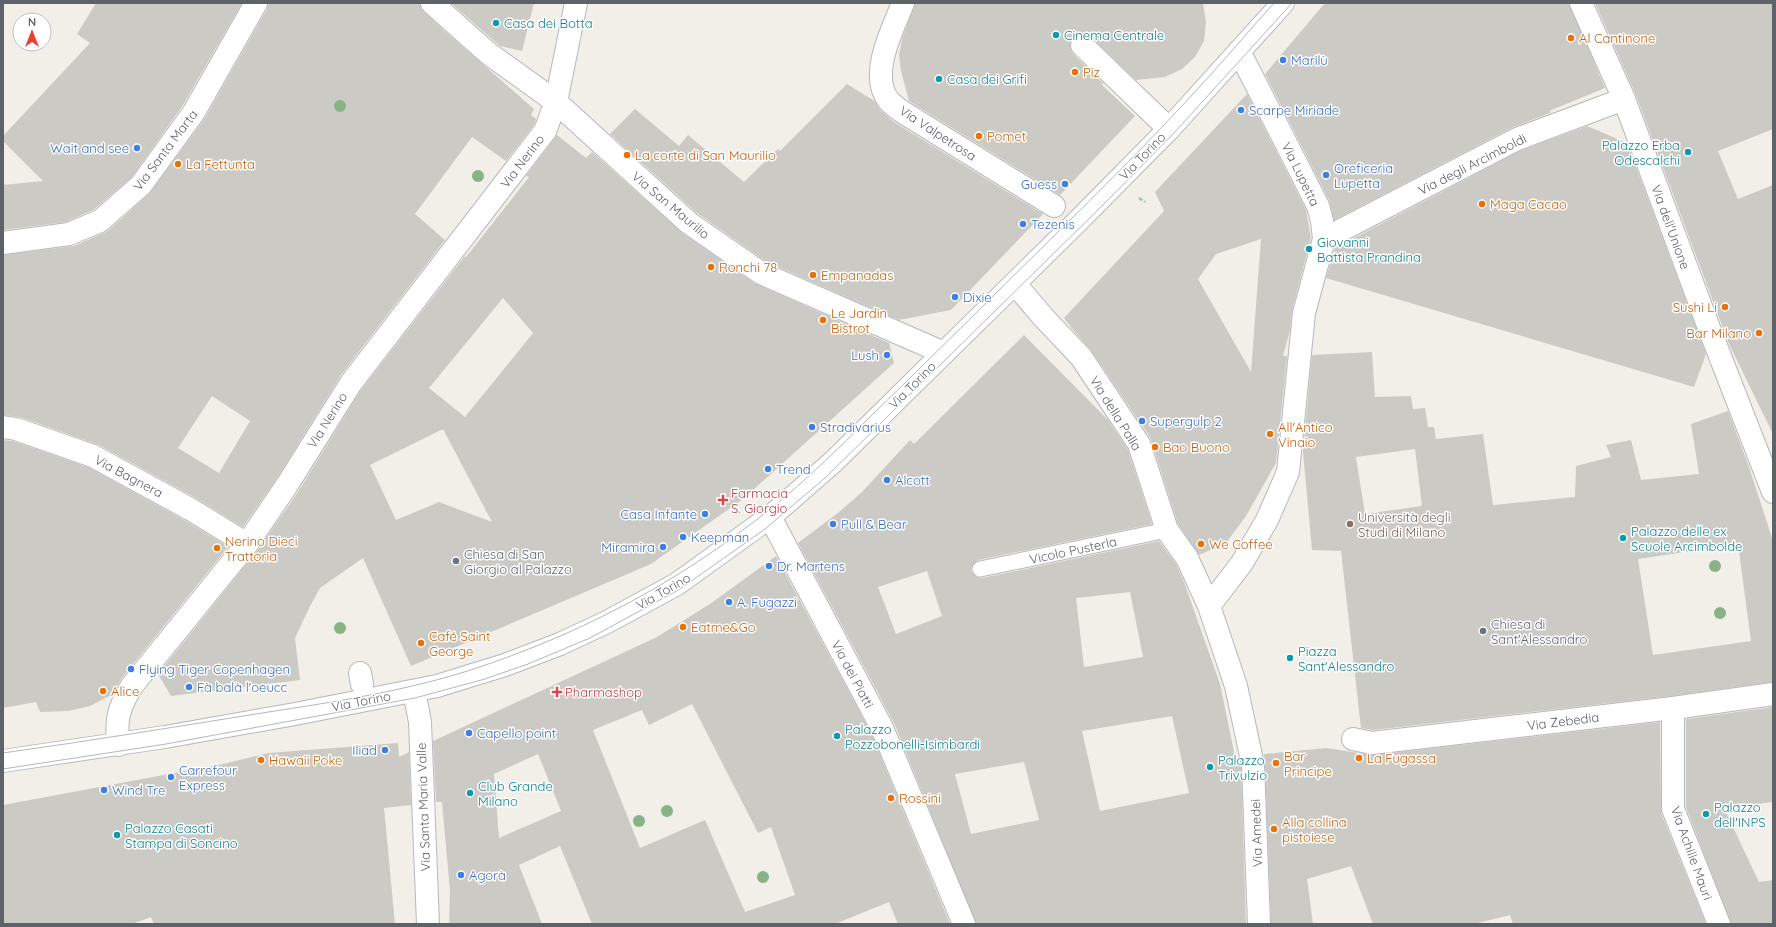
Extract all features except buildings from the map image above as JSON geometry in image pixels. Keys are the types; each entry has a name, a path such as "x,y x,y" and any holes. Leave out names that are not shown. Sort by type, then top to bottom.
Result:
{"street":[{"name":"Via Santa Marta","path":"3,244 69,234 100,221 141,185 194,112 256,3"},
{"name":"Via San Maurilio","path":"432,3 488,53 556,102 689,223 760,274 944,353"},
{"name":"Via Nerino","path":"118,745 117,724 120,707 131,687 291,490 351,383 545,131 556,102 576,3"},
{"name":"Via Valpetrosa","path":"903,3 883,56 882,86 889,100 901,111 1054,206"},
{"name":"Via Torino","path":"3,761 118,745 437,686 505,665 560,644 607,622 677,584 736,544 770,517 832,462 1015,284 1169,129 1283,3"},
{"name":"Via dell'Unione","path":"1582,3 1624,99 1773,492"},
{"name":"Via Torino","path":"1082,45 1169,129"},
{"name":"Via Lupetta","path":"1209,606 1242,564 1268,520 1288,472 1304,313 1324,239 1322,221 1318,206 1239,51"},
{"name":"Via degli Arcimboldi","path":"1324,239 1517,139 1624,99"},
{"name":"Via della Palla","path":"1015,284 1080,357 1139,444 1167,530 1187,558 1209,606"},
{"name":"Via Bagnera","path":"3,427 16,429 93,456 190,509 247,544"},
{"name":"Via dei Piatti","path":"770,517 882,728 964,924"},
{"name":"Via Amedei","path":"1209,606 1236,686 1253,765 1259,924"},
{"name":"Via Santa Maria Valle","path":"414,691 420,722 428,924"},
{"name":"Via Zebedia","path":"1352,739 1372,743 1672,708 1773,694"},
{"name":"Via Achille Mauri","path":"1672,708 1673,809 1719,924"}],"lane":[{"name":"Vicolo Pusterla","path":"980,569 1167,530"}],"path":[{"path":"1137,196 1145,202"}],"tram line":[{"path":"3,753 321,704 438,680 494,662 563,635 596,620 660,585 721,546 751,524 783,499 828,458 1134,156 1221,64 1274,3"},
{"path":"3,769 166,744 415,698 485,679 528,664 590,638 680,589 765,529 825,478 1104,204 1174,133 1292,3"}],"place":[{"name":"Casa dei Botta","path":"496,23"},
{"name":"Cinema Centrale","path":"1056,35"},
{"name":"Al Cantinone","path":"1571,38"},
{"name":"Marilù","path":"1283,60"},
{"name":"Piz","path":"1075,72"},
{"name":"Casa dei Grifi","path":"939,79"},
{"name":"Scarpe Miriade","path":"1241,110"},
{"name":"Pomet","path":"979,136"},
{"name":"Wait and see","path":"137,148"},
{"name":"Palazzo Erba Odescalchi","path":"1688,152"},
{"name":"La corte di San Maurilio","path":"627,155"},
{"name":"La Fettunta","path":"178,164"},
{"name":"Oreficeria Lupetta","path":"1326,175"},
{"name":"Guess","path":"1065,184"},
{"name":"Maga Cacao","path":"1482,204"},
{"name":"Tezenis","path":"1023,224"},
{"name":"Giovanni Battista Prandina","path":"1309,249"},
{"name":"Ronchi 78","path":"711,267"},
{"name":"Empanadas","path":"813,275"},
{"name":"Dixie","path":"955,297"},
{"name":"Sushi Li","path":"1725,307"},
{"name":"Le Jardin Bistrot","path":"823,320"},
{"name":"Bar Milano","path":"1759,333"},
{"name":"Lush","path":"887,355"},
{"name":"Supergulp 2","path":"1142,421"},
{"name":"Stradivarius","path":"812,427"},
{"name":"All'Antico Vinaio","path":"1270,434"},
{"name":"Bao Buono","path":"1155,447"},
{"name":"Trend","path":"768,469"},
{"name":"Alcott","path":"887,480"},
{"name":"Farmacia S. Giorgio","path":"723,500"},
{"name":"Casa Infante","path":"705,514"},
{"name":"Pull & Bear","path":"833,524"},
{"name":"Università degli Studi di Milano","path":"1350,524"},
{"name":"Keepman","path":"683,537"},
{"name":"Palazzo delle ex Scuole Arcimbolde","path":"1623,538"},
{"name":"We Coffee","path":"1201,544"},
{"name":"Miramira","path":"663,547"},
{"name":"Nerino Dieci Trattoria","path":"217,548"},
{"name":"Chiesa di San Giorgio al Palazzo","path":"456,561"},
{"name":"Dr. Martens","path":"769,566"},
{"name":"A. Fugazzi","path":"729,602"},
{"name":"Eatme&Go","path":"683,627"},
{"name":"Chiesa di Sant'Alessandro","path":"1483,631"},
{"name":"Café Saint George","path":"421,643"},
{"name":"Piazza Sant'Alessandro","path":"1290,658"},
{"name":"Flying Tiger Copenhagen","path":"131,669"},
{"name":"Fà balà l'oeucc","path":"189,687"},
{"name":"Alice","path":"103,691"},
{"name":"Pharmashop","path":"557,692"},
{"name":"Capello point","path":"469,733"},
{"name":"Palazzo Pozzobonelli-Isimbardi","path":"837,736"},
{"name":"Iliad","path":"385,750"},
{"name":"La Fugassa","path":"1359,758"},
{"name":"Hawaii Poke","path":"261,760"},
{"name":"Bar Principe","path":"1276,763"},
{"name":"Palazzo Trivulzio","path":"1210,767"},
{"name":"Carrefour Express","path":"171,777"},
{"name":"Wind Tre","path":"104,790"},
{"name":"Club Grande Milano","path":"470,793"},
{"name":"Rossini","path":"891,798"},
{"name":"Palazzo dell'INPS","path":"1706,814"},
{"name":"Alla collina pistoiese","path":"1274,829"},
{"name":"Palazzo Casati Stampa di Soncino","path":"117,835"},
{"name":"Agorà","path":"461,875"}]}
